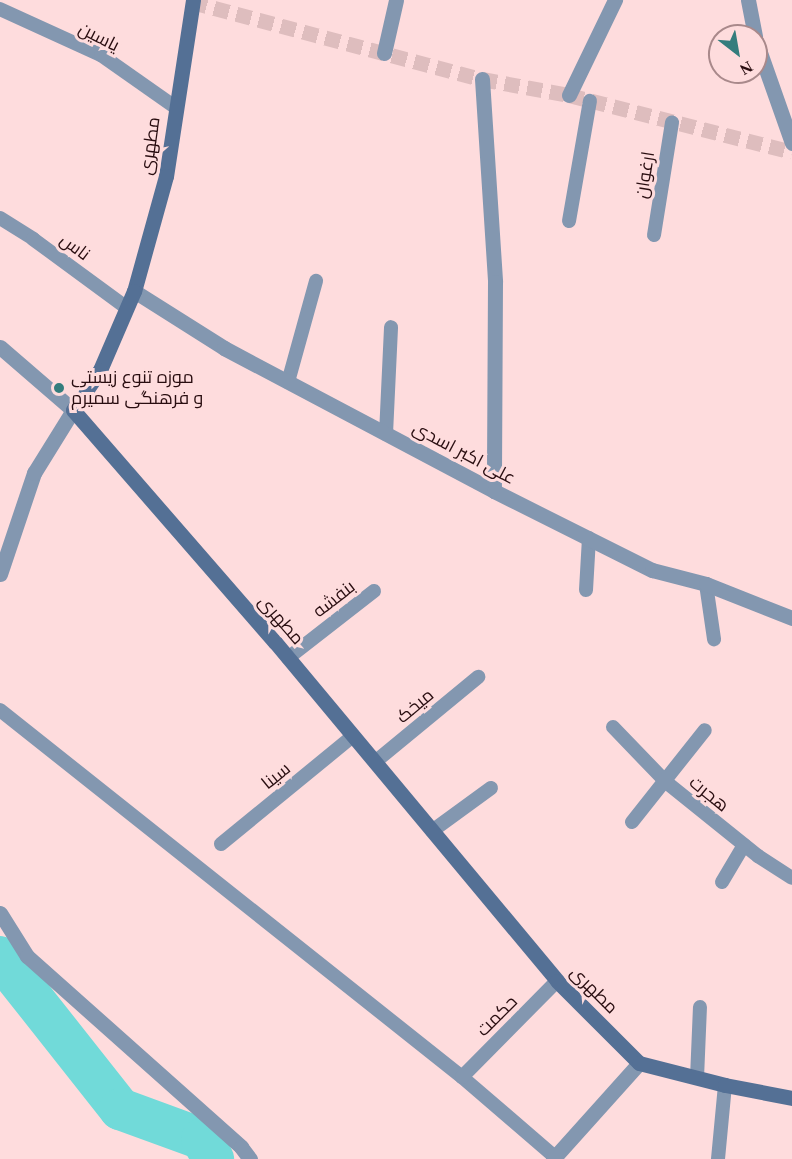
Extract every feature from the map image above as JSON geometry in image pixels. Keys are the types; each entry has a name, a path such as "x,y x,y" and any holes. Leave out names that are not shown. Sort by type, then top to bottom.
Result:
{"main road":[{"name":"مطهری","path":"193,0 166,176 134,291 100,370 73,410 288,658 557,981 639,1063"},
{"path":"639,1063 725,1085 792,1098"}],"street":[{"path":"384,53 396,0"},
{"path":"569,95 615,0"},
{"path":"747,0 752,24"},
{"path":"768,76 792,143"},
{"path":"482,79 495,282 494,491"},
{"name":"علی اکبر اسدی","path":"134,291 224,348 494,491 652,570 706,584 792,618"},
{"path":"0,347 73,410 34,473 4,546 0,574"},
{"path":"0,913 27,956 241,1147 250,1159"},
{"path":"554,1158 639,1063"}],"lane":[{"name":"یاسین","path":"0,9 101,55 175,107"},
{"path":"569,221 590,101"},
{"name":"ارغوان","path":"654,235 672,122"},
{"name":"ناس","path":"0,218 33,238 127,308"},
{"path":"288,382 316,281"},
{"path":"386,434 391,327"},
{"path":"586,590 589,538"},
{"path":"706,584 714,639"},
{"name":"بنفشه","path":"288,658 374,591"},
{"name":"میخک","path":"375,762 478,677"},
{"path":"0,710 462,1077 554,1158"},
{"name":"هجرت","path":"613,727 666,782 744,845 792,878"},
{"path":"632,822 705,730"},
{"name":"سینا","path":"221,844 353,736"},
{"path":"432,831 491,788"},
{"path":"722,882 744,845"},
{"name":"حکمت","path":"462,1077 557,981"},
{"path":"697,1078 700,1006"},
{"path":"718,1159 725,1085"}],"waterway":[{"path":"0,957 120,1109 202,1139 213,1159"}],"tunnel":[{"path":"192,2 482,79 569,95 792,152"}],"place":[{"name":"موزه تنوع زیستی و فرهنگی سمیرم","path":"59,388"}]}
